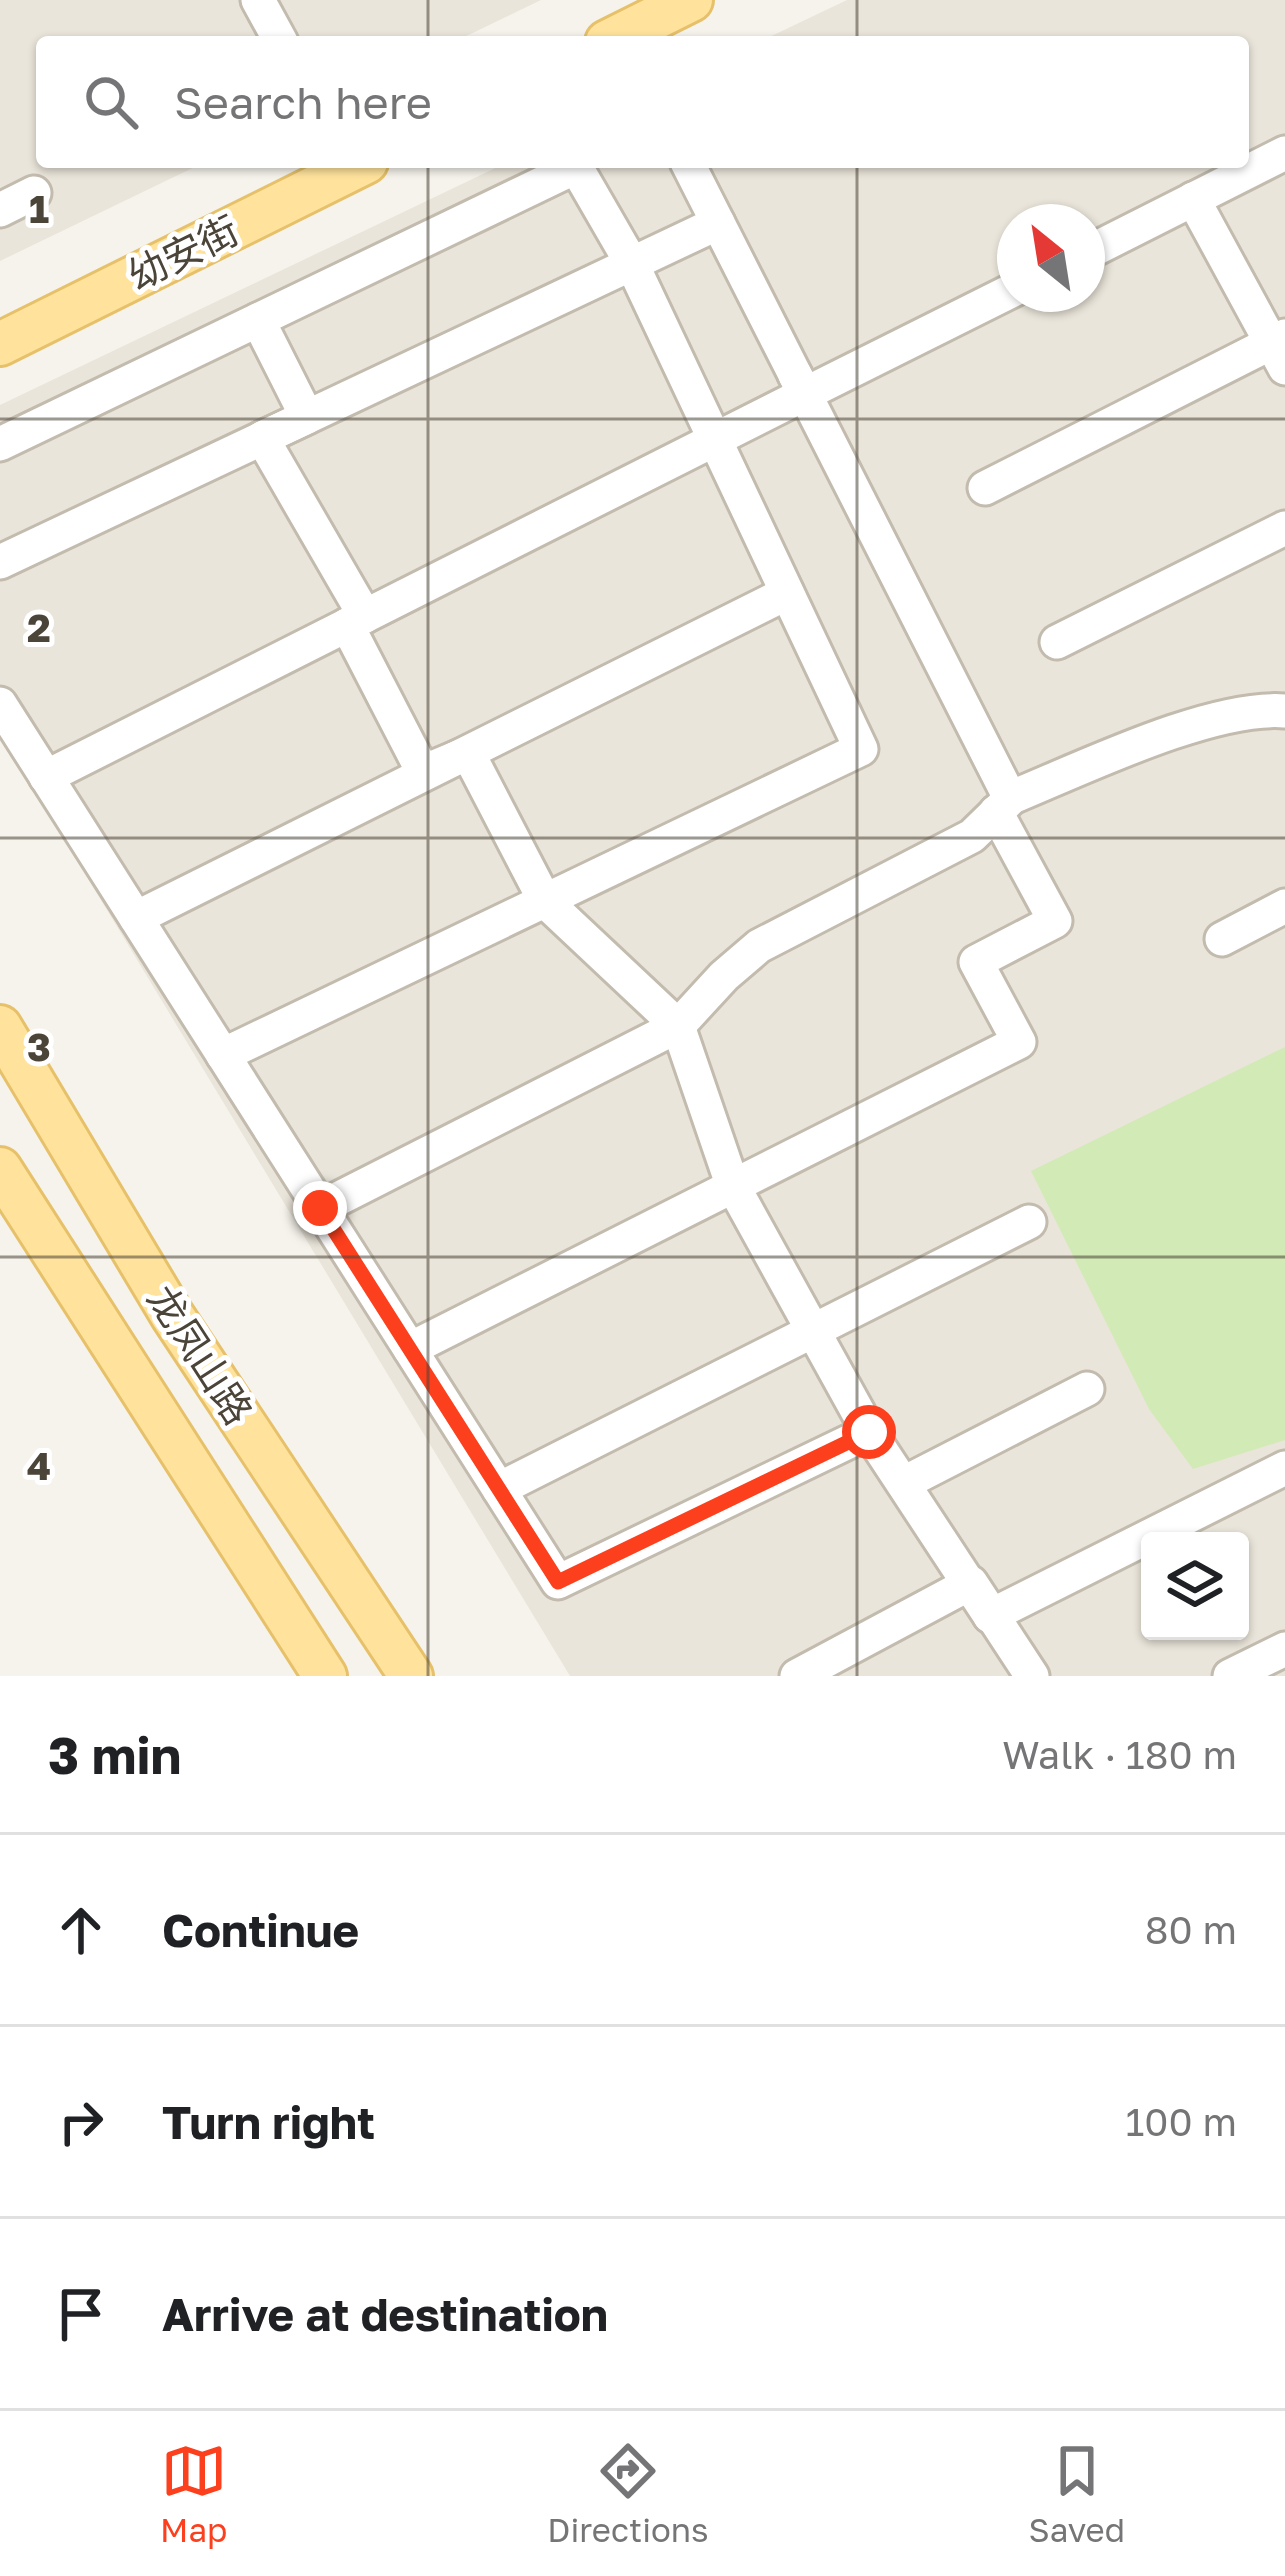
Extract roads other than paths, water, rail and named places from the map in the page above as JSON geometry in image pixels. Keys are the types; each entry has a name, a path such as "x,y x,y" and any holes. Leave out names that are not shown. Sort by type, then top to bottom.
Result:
{"main road":[{"path":"626,36 691,0"},
{"name":"幼安街","path":"0,344 348,168"},
{"name":"龙凤山路","path":"0,1027 172,1315 411,1676"},
{"name":"龙凤山路","path":"0,1168 325,1676"}],"street":[{"path":"258,0 278,36"},
{"path":"1105,244 1285,153"},
{"path":"0,444 572,168"},
{"path":"223,1055 861,749 632,264 577,168"},
{"path":"410,1349 1019,1042 976,962 1055,922 805,394 690,168"},
{"path":"0,210 34,193"},
{"path":"985,488 1280,349 1193,199"},
{"path":"0,562 718,223"},
{"path":"46,776 997,298"},
{"path":"258,320 307,417"},
{"path":"262,439 356,620 423,772"},
{"path":"1057,642 1285,528"},
{"path":"136,918 787,593"},
{"path":"0,704 558,1582 869,1432"},
{"path":"320,1208 678,1026 759,946 972,836 1003,806 1143,743 1259,709 1285,711"},
{"path":"468,753 545,901 678,1026 732,1184 869,1432 1033,1676"},
{"path":"1222,938 1285,906"},
{"path":"499,1489 1029,1222"},
{"path":"904,1483 1087,1389"},
{"path":"991,1616 1285,1468"},
{"path":"797,1676 971,1583"},
{"path":"1230,1676 1285,1649"}]}
